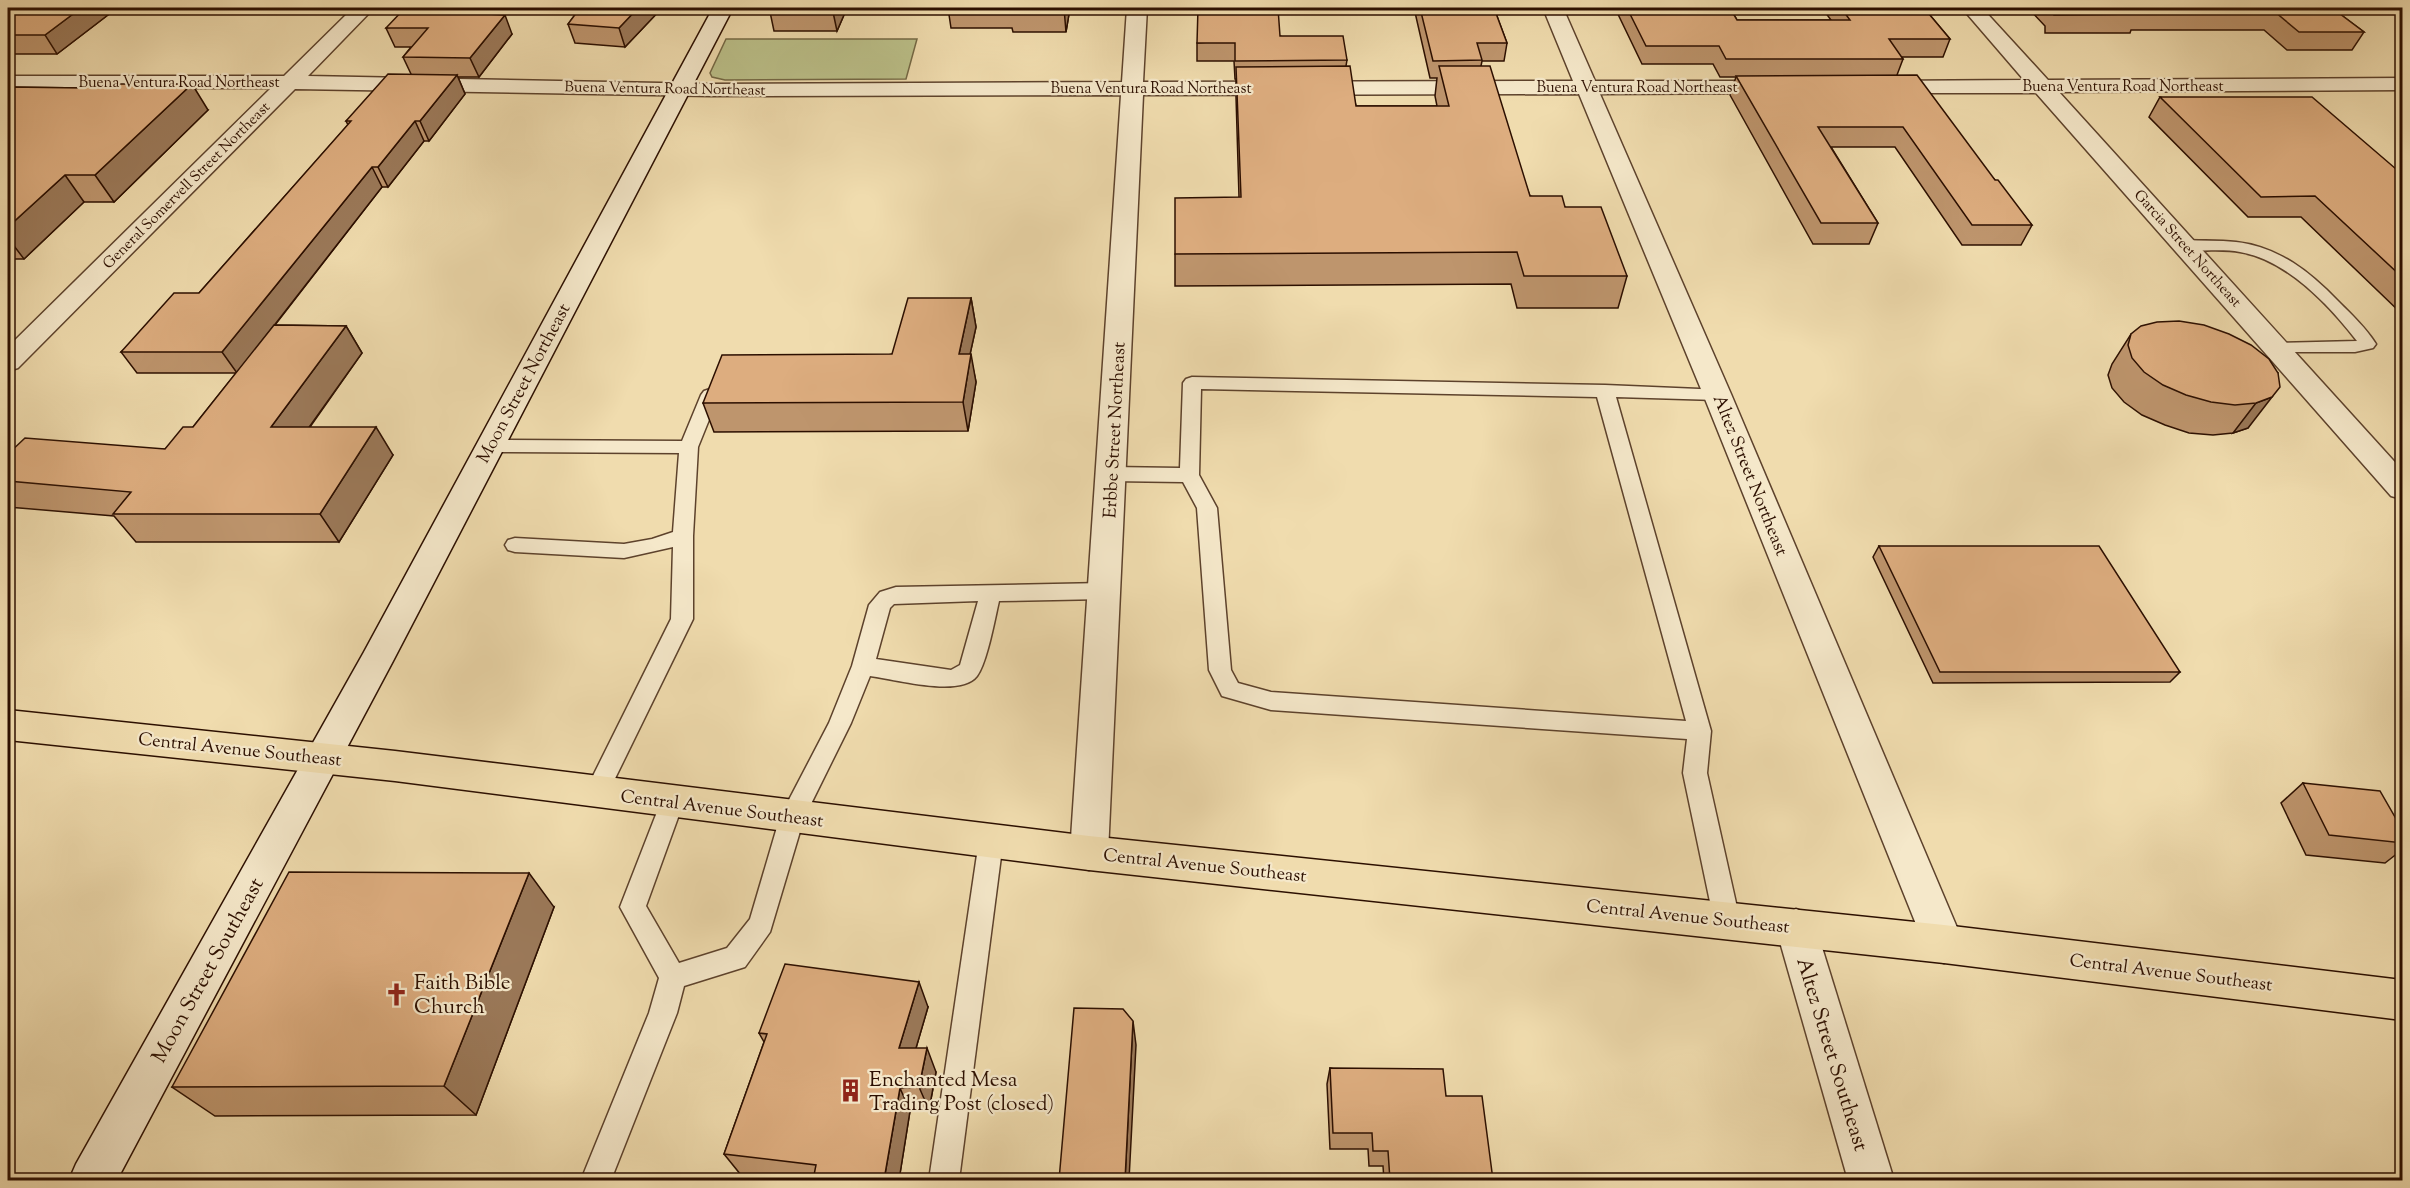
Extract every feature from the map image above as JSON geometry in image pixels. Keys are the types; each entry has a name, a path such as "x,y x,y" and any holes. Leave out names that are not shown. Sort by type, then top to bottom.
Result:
{"main road":[{"name":"Central Avenue Southeast","path":"8,725 322,759 1089,853 1796,927 2403,1000"}],"street":[{"name":"General Somervell Street Northeast","path":"8,362 364,8"},
{"name":"Moon Street Northeast","path":"322,759 723,8"},
{"name":"Erbbe Street Northeast","path":"1089,853 1137,8"},
{"name":"Altez Street Northeast","path":"1553,8 1717,394 1944,944"},
{"name":"Garcia Street Northeast","path":"1972,8 2403,489"},
{"name":"Buena Ventura Road Northeast","path":"8,82 289,82 678,89 1798,87"},
{"name":"Buena Ventura Road Northeast","path":"1856,87 2403,84"},
{"name":"Moon Street Southeast","path":"92,1180 322,759"},
{"name":"Altez Street Southeast","path":"1796,927 1871,1180"}],"lane":[{"path":"2185,245 2241,247 2280,259 2299,272 2363,337 2367,344 2355,347 2277,348"},
{"path":"1700,731 1270,701 1230,690 1220,670 1207,508 1189,475 1192,383 1717,394"},
{"path":"1605,391 1700,731 1695,773 1727,921"},
{"path":"597,792 682,619 683,536 689,447 710,395"},
{"path":"490,446 689,447"},
{"path":"1111,474 1189,475"},
{"path":"515,545 624,551 653,546 683,536"},
{"path":"673,977 735,958 761,924 792,816 840,723 863,666 880,605 887,598 896,595 1104,591"},
{"path":"863,666 951,679 963,676 970,669 991,593"},
{"path":"596,1180 663,1013 673,977 633,907 672,801"},
{"path":"944,1180 991,841"}],"green space":[{"path":"726,39 917,39 906,79 725,80 712,77 710,73"}],"building":[{"path":"14,8 81,8 45,35 8,35 8,12"},
{"path":"405,8 475,8 471,13 505,15 470,58 403,57 428,28 386,28"},
{"path":"580,8 638,8 619,28 568,24"},
{"path":"772,8 835,8 833,12 770,12"},
{"path":"1198,8 1278,8 1280,36 1343,36 1347,60 1235,61 1235,43 1197,43"},
{"path":"1420,8 1494,8 1507,43 1477,43 1482,60 1433,61"},
{"path":"1627,8 1730,8 1737,20 1850,20 1841,8 1924,8 1950,39 1889,39 1903,59 1726,59 1719,46 1646,46"},
{"path":"2053,8 2332,8 2364,32 2299,32 2275,12 2137,12 2139,14 2054,15"},
{"path":"1350,66 1356,106 1449,106 1439,66 1490,66 1530,196 1562,196 1565,207 1601,207 1627,276 1524,276 1517,252 1175,254 1175,198 1241,197 1236,67"},
{"path":"388,74 457,75 420,121 415,121 378,167 372,167 222,352 121,352 174,293 199,293 351,121 346,121"},
{"path":"1917,75 1995,180 1998,180 2032,225 1972,225 1903,127 1818,127 1878,223 1821,223 1736,76"},
{"path":"90,84 192,84 95,175 65,175 8,227 8,87 85,88"},
{"path":"2160,97 2312,97 2403,175 2403,278 2315,196 2261,197"},
{"path":"908,298 971,298 959,354 971,354 963,402 703,403 722,355 892,354"},
{"path":"2179,321 2204,325 2251,345 2269,359 2278,373 2280,387 2272,397 2256,403 2235,405 2211,402 2163,385 2144,372 2132,358 2128,345 2131,334 2141,326 2157,322"},
{"path":"274,325 346,326 271,427 376,427 320,514 113,514 131,492 8,481 8,454 25,438 165,449 183,427 193,427"},
{"path":"1879,546 2099,546 2180,672 1940,672"},
{"path":"2303,783 2380,791 2403,831 2403,843 2329,835"},
{"path":"289,872 529,873 444,1086 172,1087"},
{"name":"Enchanted Mesa Trading Post (closed)","path":"785,964 919,982 899,1048 927,1048 919,1087 900,1088 884,1180 813,1180 816,1165 724,1154 767,1034 759,1033"},
{"path":"1074,1008 1123,1009 1133,1021 1125,1180 1059,1180"},
{"path":"1330,1068 1443,1069 1446,1096 1482,1096 1493,1180 1390,1180 1388,1151 1373,1151 1372,1133 1333,1133"}],"place":[{"name":"Faith Bible Church","path":"396,994"},
{"name":"Enchanted Mesa Trading Post (closed)","path":"851,1091"}]}
